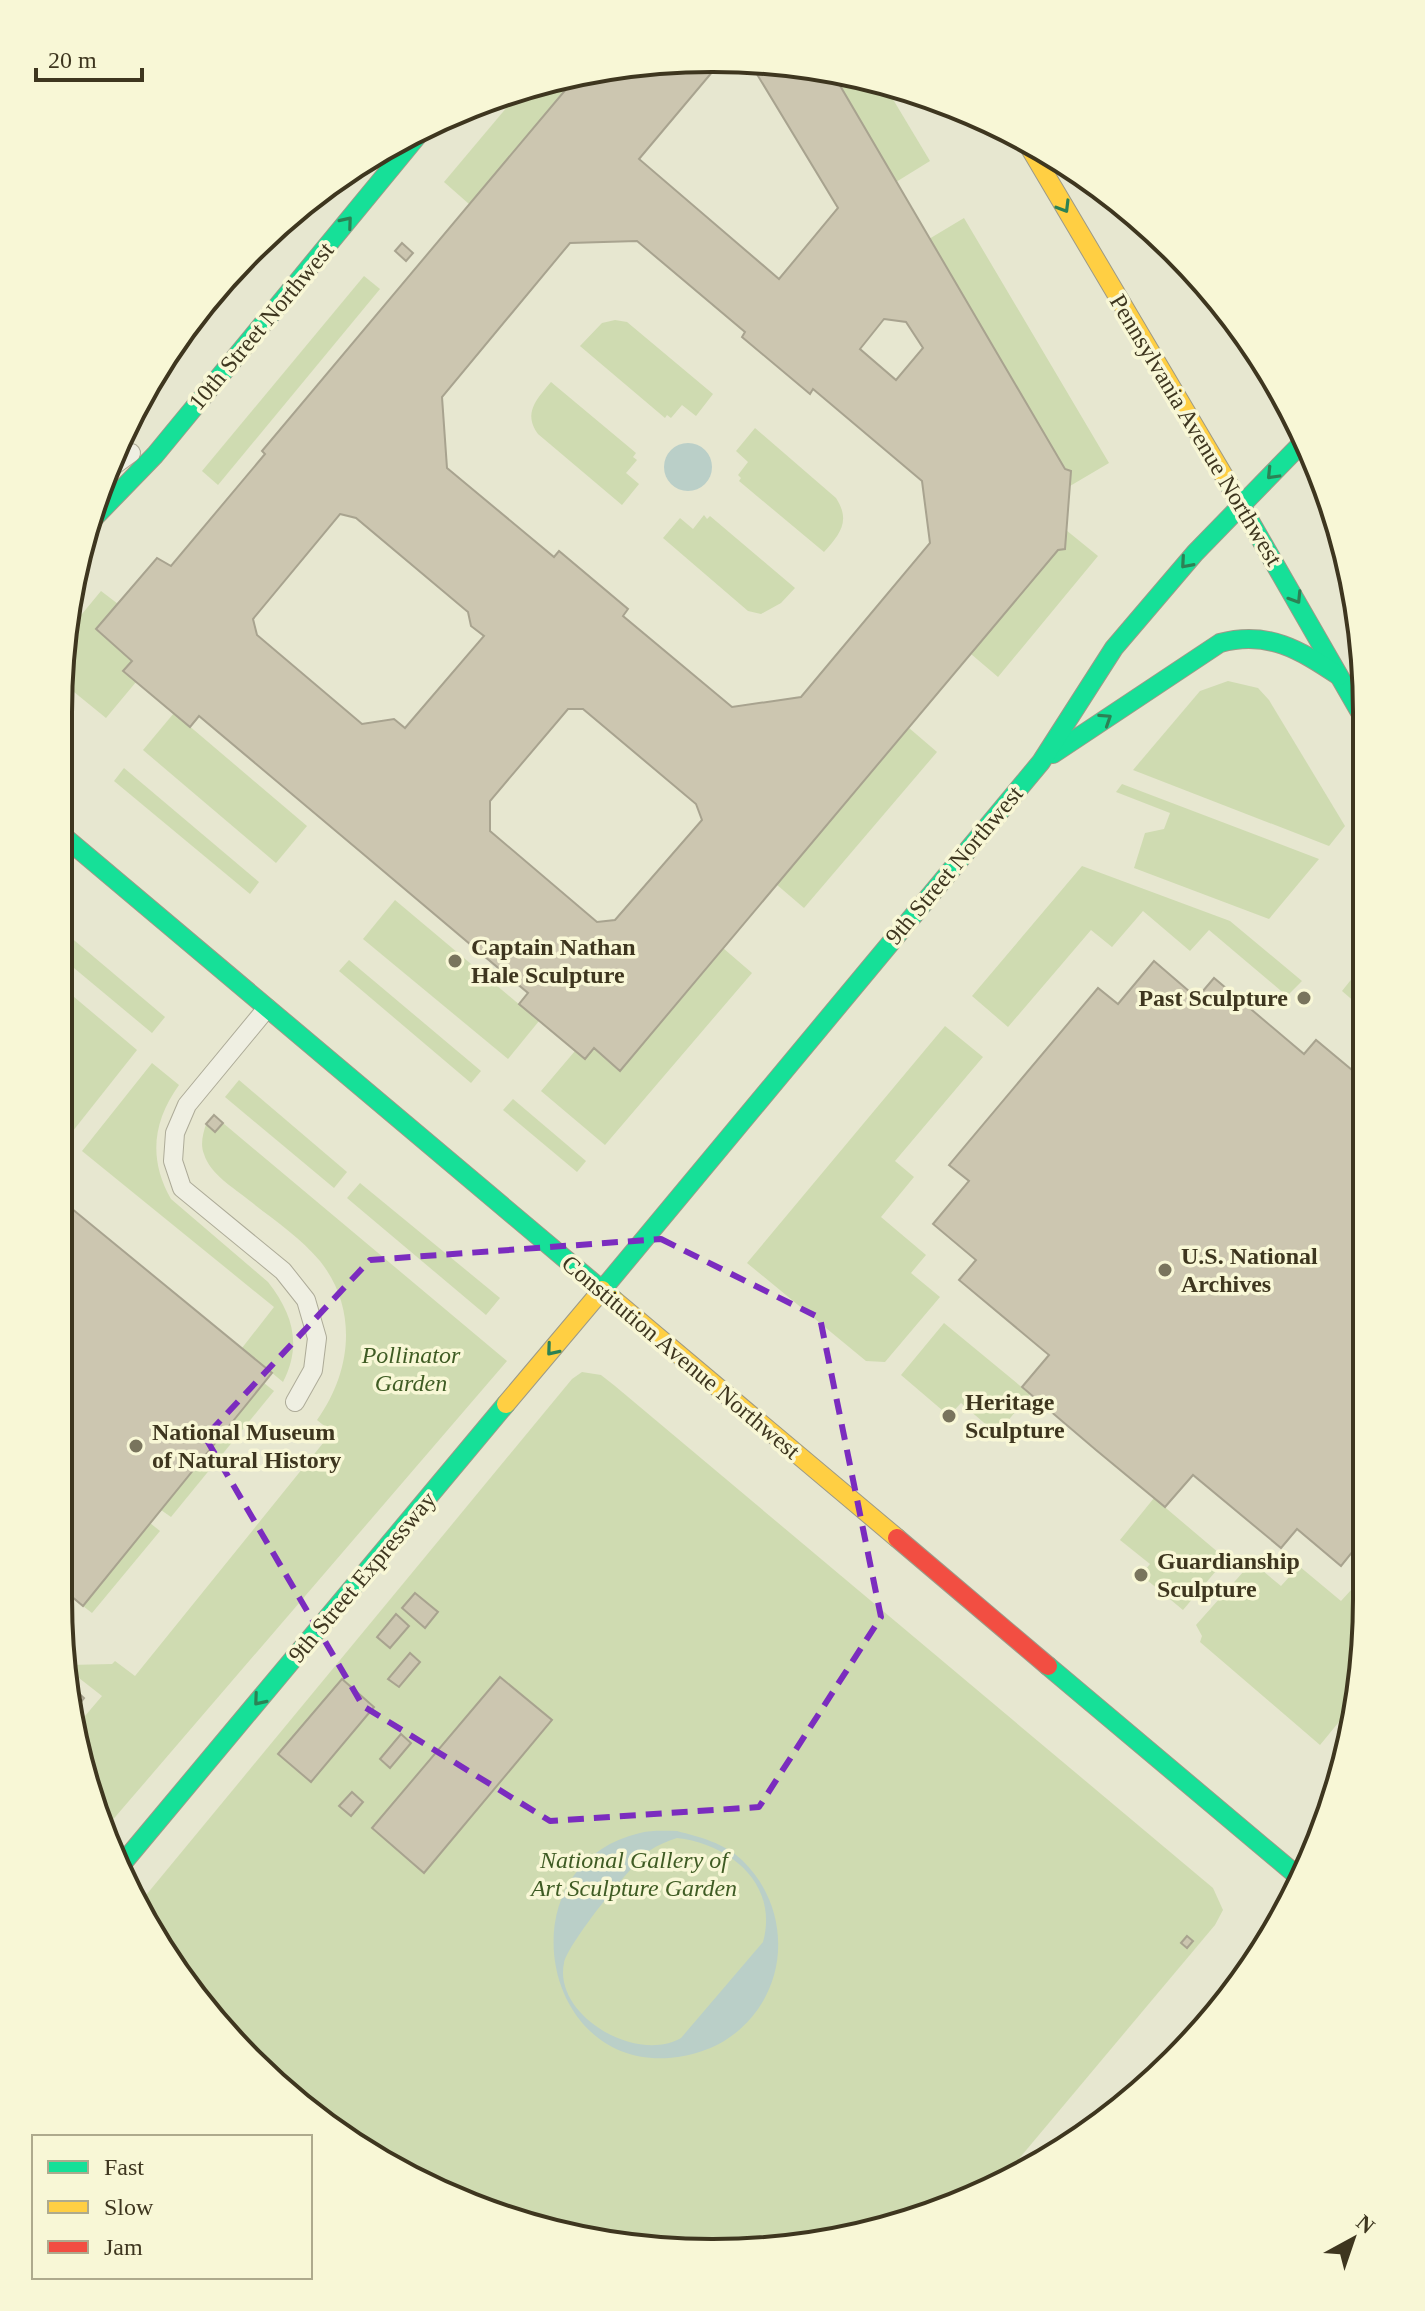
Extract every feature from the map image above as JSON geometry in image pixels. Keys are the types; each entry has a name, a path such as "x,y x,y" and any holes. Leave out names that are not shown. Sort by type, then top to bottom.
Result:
{"main road":[{"name":"10th Street Northwest","path":"107,505 155,455 405,151"},
{"name":"Pennsylvania Avenue Northwest","path":"1037,161 1312,624 1353,700"},
{"name":"9th Street Northwest","path":"602,1290 1041,762 1114,648 1195,553 1296,449"},
{"path":"1041,762 1220,643 1243,635 1279,641 1339,676"},
{"name":"Constitution Avenue Northwest","path":"72,843 1292,1871"},
{"name":"9th Street Expressway","path":"127,1858 602,1290"}],"lane":[{"path":"126,456 145,441 362,177"},
{"path":"267,1008 187,1105 175,1133 173,1161 182,1188 283,1271 306,1300 317,1338 313,1370 295,1402"}],"highlighted area":[{"path":"661,1239 820,1318 881,1617 759,1807 550,1821 363,1706 205,1437 370,1260"}],"green space":[{"path":"839,85 892,98 930,161 896,182"},
{"path":"566,89 469,204 444,182 508,106"},
{"path":"964,218 1109,463 1070,486 1065,469 929,239"},
{"path":"364,276 380,289 218,485 202,471"},
{"path":"615,320 627,322 713,394 696,416 682,405 671,418 667,415 665,418 580,346 602,323"},
{"path":"551,382 636,453 633,457 637,460 626,473 639,484 622,505 538,434 532,420 533,407"},
{"path":"755,428 836,498 843,514 842,527 824,552 739,481 741,478 738,475 748,462 736,451"},
{"path":"704,515 707,519 710,516 795,588 781,603 761,614 748,611 663,538 680,518 693,529"},
{"path":"1066,530 1098,556 998,677 971,654 1058,550 1065,549"},
{"path":"101,591 118,604 96,629 132,661 136,682 106,718 73,691 79,618"},
{"path":"1228,681 1258,688 1269,700 1345,826 1329,846 1133,770 1200,691"},
{"path":"174,713 307,826 276,863 143,750"},
{"path":"909,728 937,752 804,908 776,884"},
{"path":"124,768 259,882 250,894 114,781"},
{"path":"1122,784 1319,859 1269,919 1134,868 1145,833 1164,829 1170,813 1116,792"},
{"path":"1082,866 1230,921 1302,981 1287,996 1209,930 1190,951 1143,911 1112,947 1091,930 1008,1027 972,996"},
{"path":"395,900 539,1021 508,1059 363,939"},
{"path":"72,938 165,1017 152,1033 72,966"},
{"path":"723,948 752,973 605,1145 541,1091 575,1051 585,1059 594,1048"},
{"path":"349,960 481,1071 471,1083 339,971"},
{"path":"1353,977 1353,1000 1342,991"},
{"path":"72,995 137,1050 72,1132"},
{"path":"945,1026 983,1057 895,1161 914,1177 881,1217 926,1255 911,1273 940,1297 885,1362 866,1361 747,1263"},
{"path":"152,1063 179,1085 159,1126 157,1155 164,1184 171,1199 268,1282 277,1294 289,1318 293,1343 283,1382 242,1348 274,1307 82,1151"},
{"path":"239,1080 347,1172 334,1188 225,1097"},
{"path":"513,1099 586,1161 577,1172 503,1110"},
{"name":"Pollinator Garden","path":"223,1123 507,1361 112,1820 83,1718 102,1696 76,1676 75,1665 112,1664 115,1661 135,1676 332,1432 317,1420 337,1382 343,1362 345,1320 332,1280 313,1253 211,1168 202,1143 206,1124 215,1131"},
{"path":"360,1183 500,1298 486,1315 347,1198"},
{"path":"944,1323 1030,1394 997,1434 961,1403 949,1416 901,1375"},
{"name":"National Gallery of Art Sculpture Garden","path":"582,1372 601,1375 615,1386 1213,1888 1223,1910 1215,1925 1016,2162 918,2205 837,2227 796,2234 754,2238 671,2238 629,2234 547,2217 507,2205 429,2173 392,2153 323,2107 290,2080 231,2021 204,1988 158,1919 145,1896 572,1379"},
{"path":"264,1383 274,1391 171,1517 161,1510"},
{"path":"1154,1498 1226,1559 1183,1610 1141,1575 1150,1564 1120,1540"},
{"path":"150,1523 160,1531 92,1613 83,1606"},
{"path":"1252,1562 1281,1586 1299,1566 1341,1601 1353,1588 1352,1640 1342,1719 1320,1745 1200,1642 1202,1636 1196,1625"}],"water":[{"path":"688,443 705,450 712,467 705,484 688,491 671,484 664,467 671,450"},
{"path":"677,1831 727,1849 757,1877 775,1916 778,1938 773,1980 751,2018 727,2039 709,2049 678,2057 631,2054 594,2035 569,2003 556,1964 555,1923 568,1884 596,1853 640,1833","holes":["677,1838 697,1842 732,1858 757,1885 764,1902 766,1921 763,1942 681,2038 663,2044 642,2045 621,2039 584,2016 571,2000 564,1982 564,1963 602,1904 649,1851"]}],"building":[{"path":"712,72 639,159 779,279 838,208 756,73 839,85 1065,469 1071,471 1065,549 1058,550 620,1071 594,1048 585,1059 519,1004 528,993 199,716 190,727 123,671 132,661 96,629 157,558 171,566 265,454 262,451 566,89 629,77","holes":["637,241 745,332 742,337 810,394 813,389 922,481 930,543 801,697 732,707 623,616 628,609 559,551 554,557 447,468 442,397 570,243","884,319 906,322 923,348 896,380 860,349","340,514 356,518 468,612 471,626 484,636 405,728 394,719 362,724 257,635 253,619","568,709 583,709 696,804 702,820 615,920 597,922 490,831 490,801"]},
{"path":"402,243 413,253 406,261 395,251"},
{"name":"U.S. National Archives","path":"1154,961 1197,998 1214,978 1304,1054 1316,1040 1353,1071 1353,1551 1341,1566 1297,1529 1281,1548 1193,1475 1165,1507 1096,1450 1022,1387 1049,1355 959,1280 976,1260 933,1224 969,1181 949,1165 1098,988 1118,1004"},
{"path":"214,1115 223,1123 215,1132 206,1124"},
{"name":"National Museum of Natural History","path":"72,1209 272,1373 83,1606 72,1597"},
{"path":"415,1593 438,1612 425,1628 402,1608"},
{"path":"396,1614 409,1626 390,1648 377,1637"},
{"path":"410,1653 420,1662 399,1687 388,1679"},
{"path":"500,1677 552,1720 424,1873 372,1828"},
{"path":"342,1679 374,1707 311,1782 278,1754"},
{"path":"401,1734 411,1743 390,1768 380,1759"},
{"path":"352,1792 363,1802 351,1816 339,1806"},
{"path":"1187,1936 1193,1941 1187,1948 1181,1943"}],"traffic: fast":[{"path":"107,505 155,455 405,151"},
{"path":"602,1290 1041,762 1114,648 1195,553 1296,449"},
{"path":"1227,481 1353,700"},
{"path":"1053,754 1220,643 1253,639 1283,645 1339,676"},
{"path":"72,843 614,1300"},
{"path":"127,1858 506,1404"},
{"path":"1048,1666 1292,1871"}],"traffic: slow":[{"path":"1037,161 1227,481"},
{"path":"506,1404 602,1290"},
{"path":"614,1300 897,1538"}],"traffic: jam":[{"path":"897,1538 1048,1666"}],"place":[{"name":"Captain Nathan Hale Sculpture","path":"455,961"},
{"name":"Past Sculpture","path":"1304,998"},
{"name":"U.S. National Archives","path":"1165,1270"},
{"name":"Heritage Sculpture","path":"949,1416"},
{"name":"National Museum of Natural History","path":"136,1446"},
{"name":"Guardianship Sculpture","path":"1141,1575"}]}
